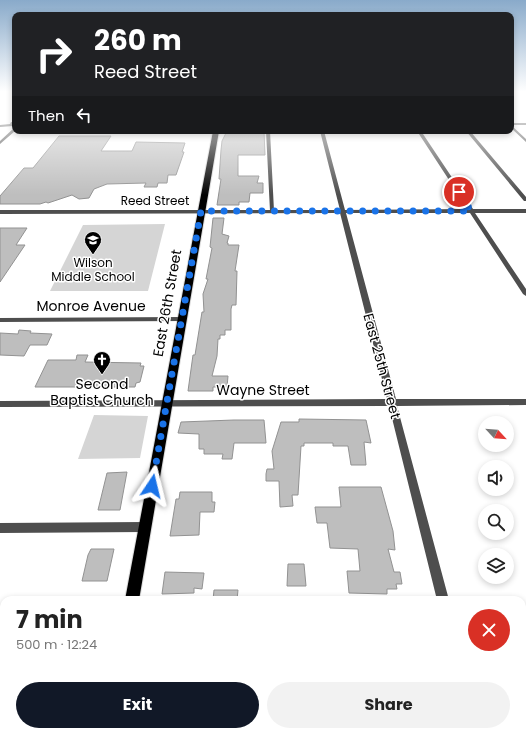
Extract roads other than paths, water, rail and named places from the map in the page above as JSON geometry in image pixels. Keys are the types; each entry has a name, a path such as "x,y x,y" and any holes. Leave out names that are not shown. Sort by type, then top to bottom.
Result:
{"main road":[{"name":"East 26th Street","path":"133,596 215,134"}],"street":[{"path":"0,143 12,128"},
{"path":"514,128 526,141"},
{"name":"East 25th Street","path":"323,134 442,596"},
{"path":"421,134 526,294"},
{"name":"Reed Street","path":"0,212 526,211"},
{"name":"Monroe Avenue","path":"0,320 182,319"},
{"name":"Wayne Street","path":"0,404 526,402"},
{"path":"0,528 145,527"}],"lane":[{"path":"268,134 272,211"},
{"path":"471,134 526,200"}],"place":[{"name":"Wilson Middle School","path":"93,255"},
{"name":"Second Baptist Church","path":"102,375"}]}
